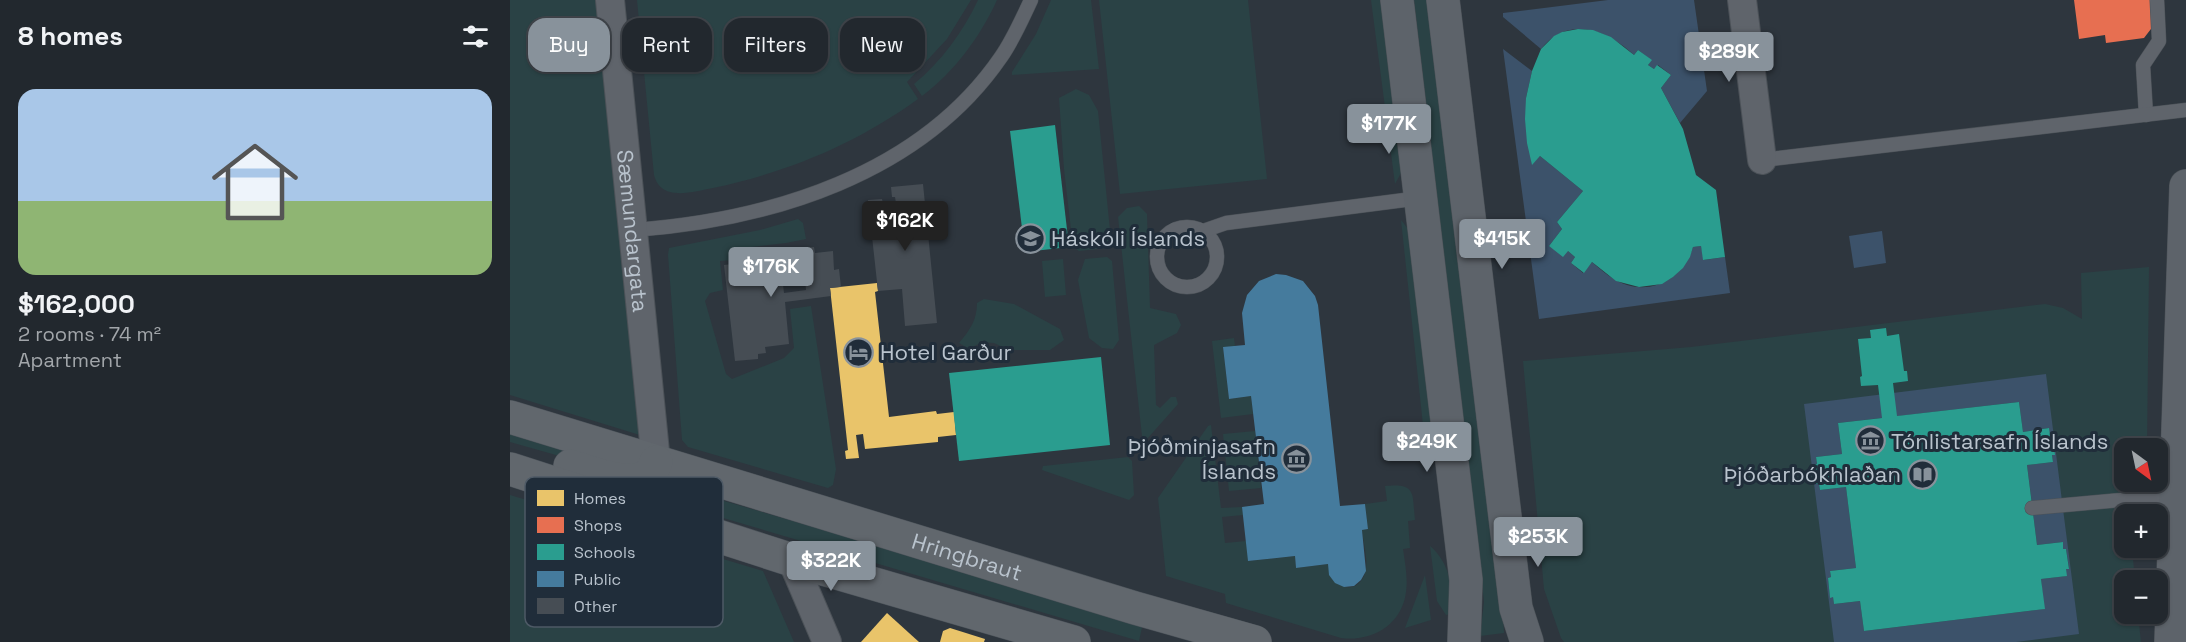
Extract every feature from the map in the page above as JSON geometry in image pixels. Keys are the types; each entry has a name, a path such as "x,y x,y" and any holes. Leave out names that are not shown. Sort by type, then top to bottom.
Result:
{"main road":[{"path":"1396,0 1466,580 1464,642"},
{"path":"1443,0 1516,608 1527,642"},
{"path":"2170,642 2186,186"},
{"name":"Hringbraut","path":"510,417 707,477"},
{"path":"510,449 610,477"},
{"path":"647,477 654,470 656,462"},
{"path":"510,469 535,477"},
{"name":"Hringbraut","path":"723,482 1134,608 1255,642"},
{"path":"723,538 1074,642"}],"street":[{"name":"Sæmundargata","path":"610,0 656,462"},
{"path":"1742,0 1762,159"},
{"path":"792,560 827,642"}],"lane":[{"path":"634,230 720,220 772,209 816,194 874,166 921,138 964,101 1002,56 1031,0"},
{"path":"2146,115 2143,65 2159,40 2157,0"},
{"path":"1762,159 2186,110"},
{"path":"1203,231 1211,238 1215,247 1216,267 1211,276 1194,287 1174,285 1165,279 1156,261 1160,242 1174,229 1194,227 1203,231 1226,223 1420,198"},
{"path":"2032,508 2176,495"}],"green space":[{"path":"510,0 596,0 598,18 528,18 528,72 604,72 643,436 510,395"},
{"path":"637,0 971,0 947,39 925,63 925,18 840,18 840,72 916,72 907,82 918,99 846,143 794,165 768,174 687,193 670,192 663,189 654,175 644,72 712,72 712,18 639,18"},
{"path":"978,0 997,0 983,27 966,52 945,76 922,96 914,84 950,46"},
{"path":"1051,0 1091,0 1099,69 1012,75 1036,34"},
{"path":"1099,0 1248,0 1267,179 1120,194"},
{"path":"1371,0 1383,0 1402,171 1395,184"},
{"path":"1414,0 1428,0 1503,612 1504,633 1480,636 1484,602"},
{"path":"1076,89 1089,95 1098,111 1111,240 1106,248 1079,251 1073,247 1059,98"},
{"path":"1139,206 1147,214 1150,308 1176,314 1181,325 1177,333 1154,345 1156,405 1160,408 1171,397 1176,397 1178,404 1147,439 1142,436 1118,217 1127,208"},
{"path":"798,219 803,223 806,239 743,248 744,259 720,261 723,290 710,293 705,301 726,374 732,379 784,358 794,348 790,309 811,306 836,469 833,485 828,488 688,447 682,440 669,248 760,230"},
{"path":"1401,220 1412,234 1433,419 1426,453"},
{"path":"1107,257 1112,261 1119,340 1113,349 1102,348 1089,338 1078,280 1085,259"},
{"path":"1063,259 1066,295 1045,297 1042,261"},
{"path":"2149,267 2147,438 2114,438 2114,492 2141,492 2134,504 2114,504 2114,558 2133,558 2134,570 2114,570 2114,624 2139,624 2141,642 1564,642 1561,638 1544,589 1523,361 1691,347 2045,304 2063,308 2082,319 2081,273"},
{"path":"984,299 1014,304 1060,329 1064,340 1050,350 1009,350 994,343 982,342 969,349 959,343 972,324 976,315 977,303"},
{"path":"1234,338 1235,346 1223,348 1229,399 1251,396 1253,414 1221,418 1212,341"},
{"path":"1211,425 1221,508 1242,507 1243,515 1222,517 1225,543 1246,541 1249,561 1295,556 1296,568 1328,564 1330,573 1339,584 1345,587 1357,585 1362,580 1366,568 1362,530 1368,529 1365,504 1387,501 1385,486 1395,485 1408,488 1413,497 1415,520 1408,521 1410,548 1403,549 1406,592 1399,614 1392,622 1374,634 1353,639 1341,638 1226,603 1225,594 1166,576 1158,498 1208,426"},
{"path":"1255,431 1261,488 1229,491 1223,434"},
{"path":"510,433 624,468 609,470 510,442"},
{"path":"1128,457 1132,461 1134,495 1129,500 1042,470 1043,466"},
{"path":"510,495 525,500 525,627 723,627 723,559 763,571 794,642 510,642"},
{"path":"723,501 1143,623 1139,641 723,518"},
{"path":"1430,546 1442,560 1449,576 1452,613 1446,615 1437,601"},
{"path":"1425,575 1431,620 1405,628"}],"water":[{"path":"1608,0 1694,0 1707,91 1680,123 1661,88 1671,75 1658,65 1654,69 1648,65 1651,60 1638,50 1634,55 1612,38 1587,29 1563,32 1551,38 1541,49 1503,17 1503,13"},
{"path":"1503,49 1532,71 1526,98 1532,164 1540,156 1583,191 1557,222 1562,229 1549,246 1568,251 1575,257 1571,263 1583,273 1592,262 1617,281 1627,285 1649,287 1677,274 1684,266 1693,247 1701,246 1704,260 1725,257 1730,293 1539,319"},
{"path":"1882,231 1886,263 1854,268 1849,236"},
{"path":"2046,374 2062,501 2032,504 2027,465 2053,462 2052,455 2055,455 2053,435 2050,435 2048,428 2023,432 2019,402 1838,423 1842,454 1816,457 1817,464 1814,464 1816,484 1819,484 1820,490 1846,487 1856,568 1830,571 1831,577 1828,578 1830,597 1833,597 1834,604 1860,601 1864,631 2044,609 2041,579 2066,576 2066,569 2069,568 2063,542 2037,545 2033,513 2063,509 2079,634 2016,642 1834,642 1804,404"}],"building: Homes":[{"path":"877,283 878,291 875,292 889,417 936,411 937,414 954,412 956,435 938,437 938,442 865,449 863,434 856,435 859,458 846,459 845,451 848,450 830,288"},
{"path":"887,613 919,642 861,642"},
{"path":"950,628 985,639 984,642 940,642 943,631"}],"building: Shops":[{"path":"2074,0 2151,0 2154,25 2144,38 2106,43 2105,35 2079,39"}],"building: Schools":[{"path":"1578,29 1593,30 1611,37 1634,55 1638,50 1652,60 1648,65 1654,69 1657,65 1671,75 1661,88 1683,129 1696,175 1716,190 1725,257 1703,260 1701,246 1693,247 1683,268 1673,277 1662,284 1639,287 1616,281 1592,262 1584,273 1571,263 1575,257 1568,251 1563,257 1549,246 1562,229 1557,222 1583,191 1540,156 1532,165 1527,143 1526,98 1532,71 1541,49 1554,36"},
{"path":"1055,125 1069,247 1025,252 1010,131"},
{"name":"Þjóðarbókhlaðan","path":"1886,328 1887,336 1899,334 1904,371 1907,371 1908,381 1893,383 1897,416 2019,402 2023,432 2049,428 2050,435 2053,435 2055,455 2052,455 2053,462 2027,465 2037,545 2063,542 2069,569 2066,569 2067,576 2041,579 2045,609 1864,631 1860,601 1834,604 1833,597 1830,598 1828,578 1831,577 1830,571 1856,568 1846,487 1820,490 1819,484 1816,484 1814,464 1817,464 1816,457 1842,454 1838,423 1882,418 1878,385 1861,386 1858,339 1871,338 1870,330"},
{"path":"1101,357 1110,445 959,461 949,373"}],"building: Public":[{"name":"Þjóðminjasafn Íslands","path":"1276,274 1303,281 1315,296 1318,305 1340,506 1365,504 1368,529 1362,530 1366,571 1354,586 1344,587 1335,583 1329,575 1328,564 1296,568 1295,556 1248,561 1242,507 1264,504 1251,396 1229,399 1223,347 1245,345 1242,313 1247,295 1259,281"}],"building: Other":[{"path":"923,184 937,323 905,326 902,289 878,291 868,200 882,199 884,208 897,209 891,187"},
{"path":"814,247 815,253 833,251 834,270 839,269 841,287 830,288 831,296 785,302 789,344 765,347 766,353 758,354 758,359 735,361 724,265 749,262 747,252 779,249 784,293 806,290 802,248"}],"place":[{"name":"Háskóli Íslands","path":"1030,238"},
{"name":"Hotel Garður","path":"859,352"},
{"name":"Tónlistarsafn Íslands","path":"1870,441"},
{"name":"Þjóðminjasafn Íslands","path":"1297,459"},
{"name":"Þjóðarbókhlaðan","path":"1922,474"}]}
